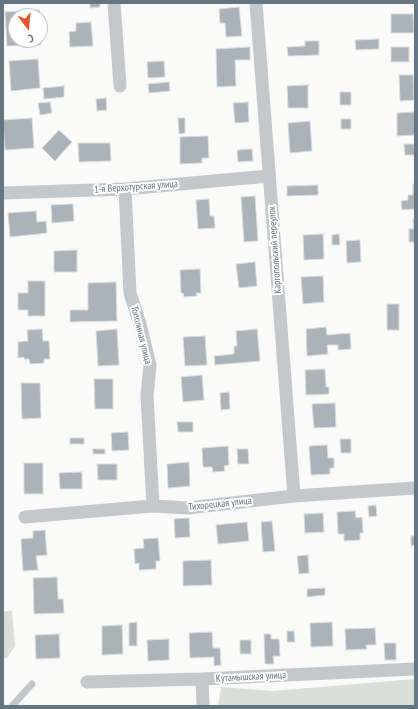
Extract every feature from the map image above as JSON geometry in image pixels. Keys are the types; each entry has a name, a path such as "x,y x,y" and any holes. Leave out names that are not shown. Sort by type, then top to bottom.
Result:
{"street":[{"path":"114,3 120,86"},
{"name":"Каргопольский переулок","path":"256,3 294,496"},
{"name":"1-я Верхотурская улица","path":"3,193 125,189 269,176"},
{"name":"Тополиная улица","path":"125,189 130,293 140,324 150,365 147,396 153,506"},
{"name":"Тихорецкая улица","path":"25,517 153,506 188,508 294,496 415,488"},
{"name":"Кутамышская улица","path":"87,682 202,679 415,669"},
{"path":"202,679 203,706"}],"lane":[{"path":"12,706 32,684"}],"shaded area":[{"path":"12,610 15,646 7,658 3,658 3,612"},
{"path":"415,679 415,706 218,706 221,687 273,691"}],"building":[{"path":"90,3 100,3 100,7 90,8"},
{"path":"239,7 242,36 226,37 225,23 220,23 219,9"},
{"path":"5,12 8,12 8,46 7,46"},
{"path":"391,14 413,14 414,33 391,33"},
{"path":"91,22 93,46 70,47 69,32 76,31 76,23"},
{"path":"379,39 379,49 356,50 355,40"},
{"path":"305,41 319,41 319,55 288,56 287,47 305,46"},
{"path":"250,47 250,60 235,60 236,86 217,87 216,49"},
{"path":"391,47 409,47 409,62 391,62"},
{"path":"38,59 40,88 11,91 9,61"},
{"path":"164,61 165,77 148,78 147,62"},
{"path":"399,75 413,75 414,100 400,101"},
{"path":"169,82 170,91 149,93 148,84"},
{"path":"308,85 308,108 288,108 287,86"},
{"path":"64,86 64,97 44,99 43,88"},
{"path":"340,92 351,92 351,105 340,105"},
{"path":"106,98 107,110 97,111 96,99"},
{"path":"50,102 52,113 40,115 38,103"},
{"path":"248,102 249,122 235,123 233,103"},
{"path":"415,112 415,135 397,136 397,113"},
{"path":"32,118 34,148 5,150 3,120"},
{"path":"178,118 185,118 185,133 179,134"},
{"path":"341,119 351,119 351,129 341,129"},
{"path":"310,121 312,151 290,153 288,123"},
{"path":"59,130 72,142 55,161 42,148"},
{"path":"208,136 209,158 202,158 202,163 180,164 180,137"},
{"path":"78,143 110,143 111,161 79,162"},
{"path":"404,144 414,144 415,155 405,155"},
{"path":"252,149 253,161 238,162 237,150"},
{"path":"413,184 415,184 415,209 402,210 401,201 408,200 408,195 413,195"},
{"path":"318,185 318,195 287,196 287,186"},
{"path":"255,196 258,241 244,242 241,197"},
{"path":"209,199 210,216 214,216 215,228 198,229 196,200"},
{"path":"73,204 74,221 52,223 51,205"},
{"path":"36,211 37,222 46,221 47,233 10,237 8,213"},
{"path":"413,220 415,220 415,242 409,242 409,229 414,229"},
{"path":"323,234 324,259 304,260 303,235"},
{"path":"339,234 340,245 332,245 332,235"},
{"path":"360,240 361,262 347,263 346,241"},
{"path":"77,250 77,272 54,272 54,251"},
{"path":"255,262 257,286 239,288 236,264"},
{"path":"200,269 201,293 196,293 197,296 184,297 183,293 181,293 180,270"},
{"path":"323,276 324,302 303,304 301,277"},
{"path":"28,281 45,281 45,316 28,316 28,310 18,310 18,293 28,293"},
{"path":"116,282 117,321 70,322 70,310 88,310 88,283"},
{"path":"387,304 399,304 399,330 387,330"},
{"path":"326,327 327,335 350,333 351,349 338,350 338,345 327,345 328,354 307,356 306,329"},
{"path":"42,329 43,341 49,341 50,359 44,359 44,363 30,364 29,359 24,359 24,357 18,358 18,342 28,341 27,330"},
{"path":"117,329 119,365 98,366 96,331"},
{"path":"257,329 260,361 215,365 214,356 234,354 234,346 237,346 236,331"},
{"path":"205,336 207,365 185,366 183,337"},
{"path":"325,369 326,387 329,387 329,394 306,395 305,370"},
{"path":"202,375 204,400 183,402 181,377"},
{"path":"94,379 113,379 113,409 95,409"},
{"path":"21,383 40,383 41,418 22,419"},
{"path":"229,392 230,409 221,410 220,393"},
{"path":"335,403 336,427 314,428 312,404"},
{"path":"177,422 193,422 193,432 178,432"},
{"path":"128,432 129,450 112,451 111,433"},
{"path":"70,438 84,438 84,444 70,444"},
{"path":"340,439 351,439 351,453 341,453"},
{"path":"327,445 328,458 334,458 334,468 330,468 330,474 311,475 309,446"},
{"path":"228,446 229,465 224,466 225,471 213,472 212,467 203,467 202,448"},
{"path":"93,449 105,449 105,454 93,454"},
{"path":"237,449 248,449 249,464 238,464"},
{"path":"189,462 190,486 168,488 167,464"},
{"path":"24,463 43,463 43,494 24,494"},
{"path":"97,464 117,464 117,480 98,480"},
{"path":"82,472 82,489 60,489 59,473"},
{"path":"376,505 377,516 369,517 368,506"},
{"path":"355,511 356,518 362,517 363,533 360,533 360,540 344,541 344,534 338,534 337,512"},
{"path":"323,513 324,532 305,533 304,514"},
{"path":"189,518 190,537 175,538 174,519"},
{"path":"272,521 275,551 263,552 261,522"},
{"path":"247,522 249,541 218,544 216,525"},
{"path":"45,530 47,555 36,556 38,570 23,571 21,539 33,538 33,531"},
{"path":"411,536 415,536 415,545 411,546"},
{"path":"158,538 160,561 156,561 156,569 139,570 139,563 135,564 134,549 144,548 143,539"},
{"path":"308,555 309,573 299,574 297,556"},
{"path":"211,560 212,585 183,586 183,561"},
{"path":"57,577 58,599 63,599 64,613 34,614 33,578"},
{"path":"325,588 325,595 307,597 307,589"},
{"path":"137,622 137,646 129,646 129,623"},
{"path":"332,622 333,646 311,647 310,623"},
{"path":"122,625 123,654 102,655 102,626"},
{"path":"375,628 376,645 366,645 367,649 346,650 345,629"},
{"path":"287,631 294,631 295,642 287,642"},
{"path":"212,632 213,648 220,648 221,665 214,666 214,657 190,658 189,633"},
{"path":"59,634 60,658 36,659 35,635"},
{"path":"264,634 271,634 271,639 279,639 280,656 273,656 274,664 265,664"},
{"path":"169,639 169,660 148,661 147,640"},
{"path":"240,640 251,640 251,654 240,654"},
{"path":"384,643 396,643 396,660 385,660"}]}
